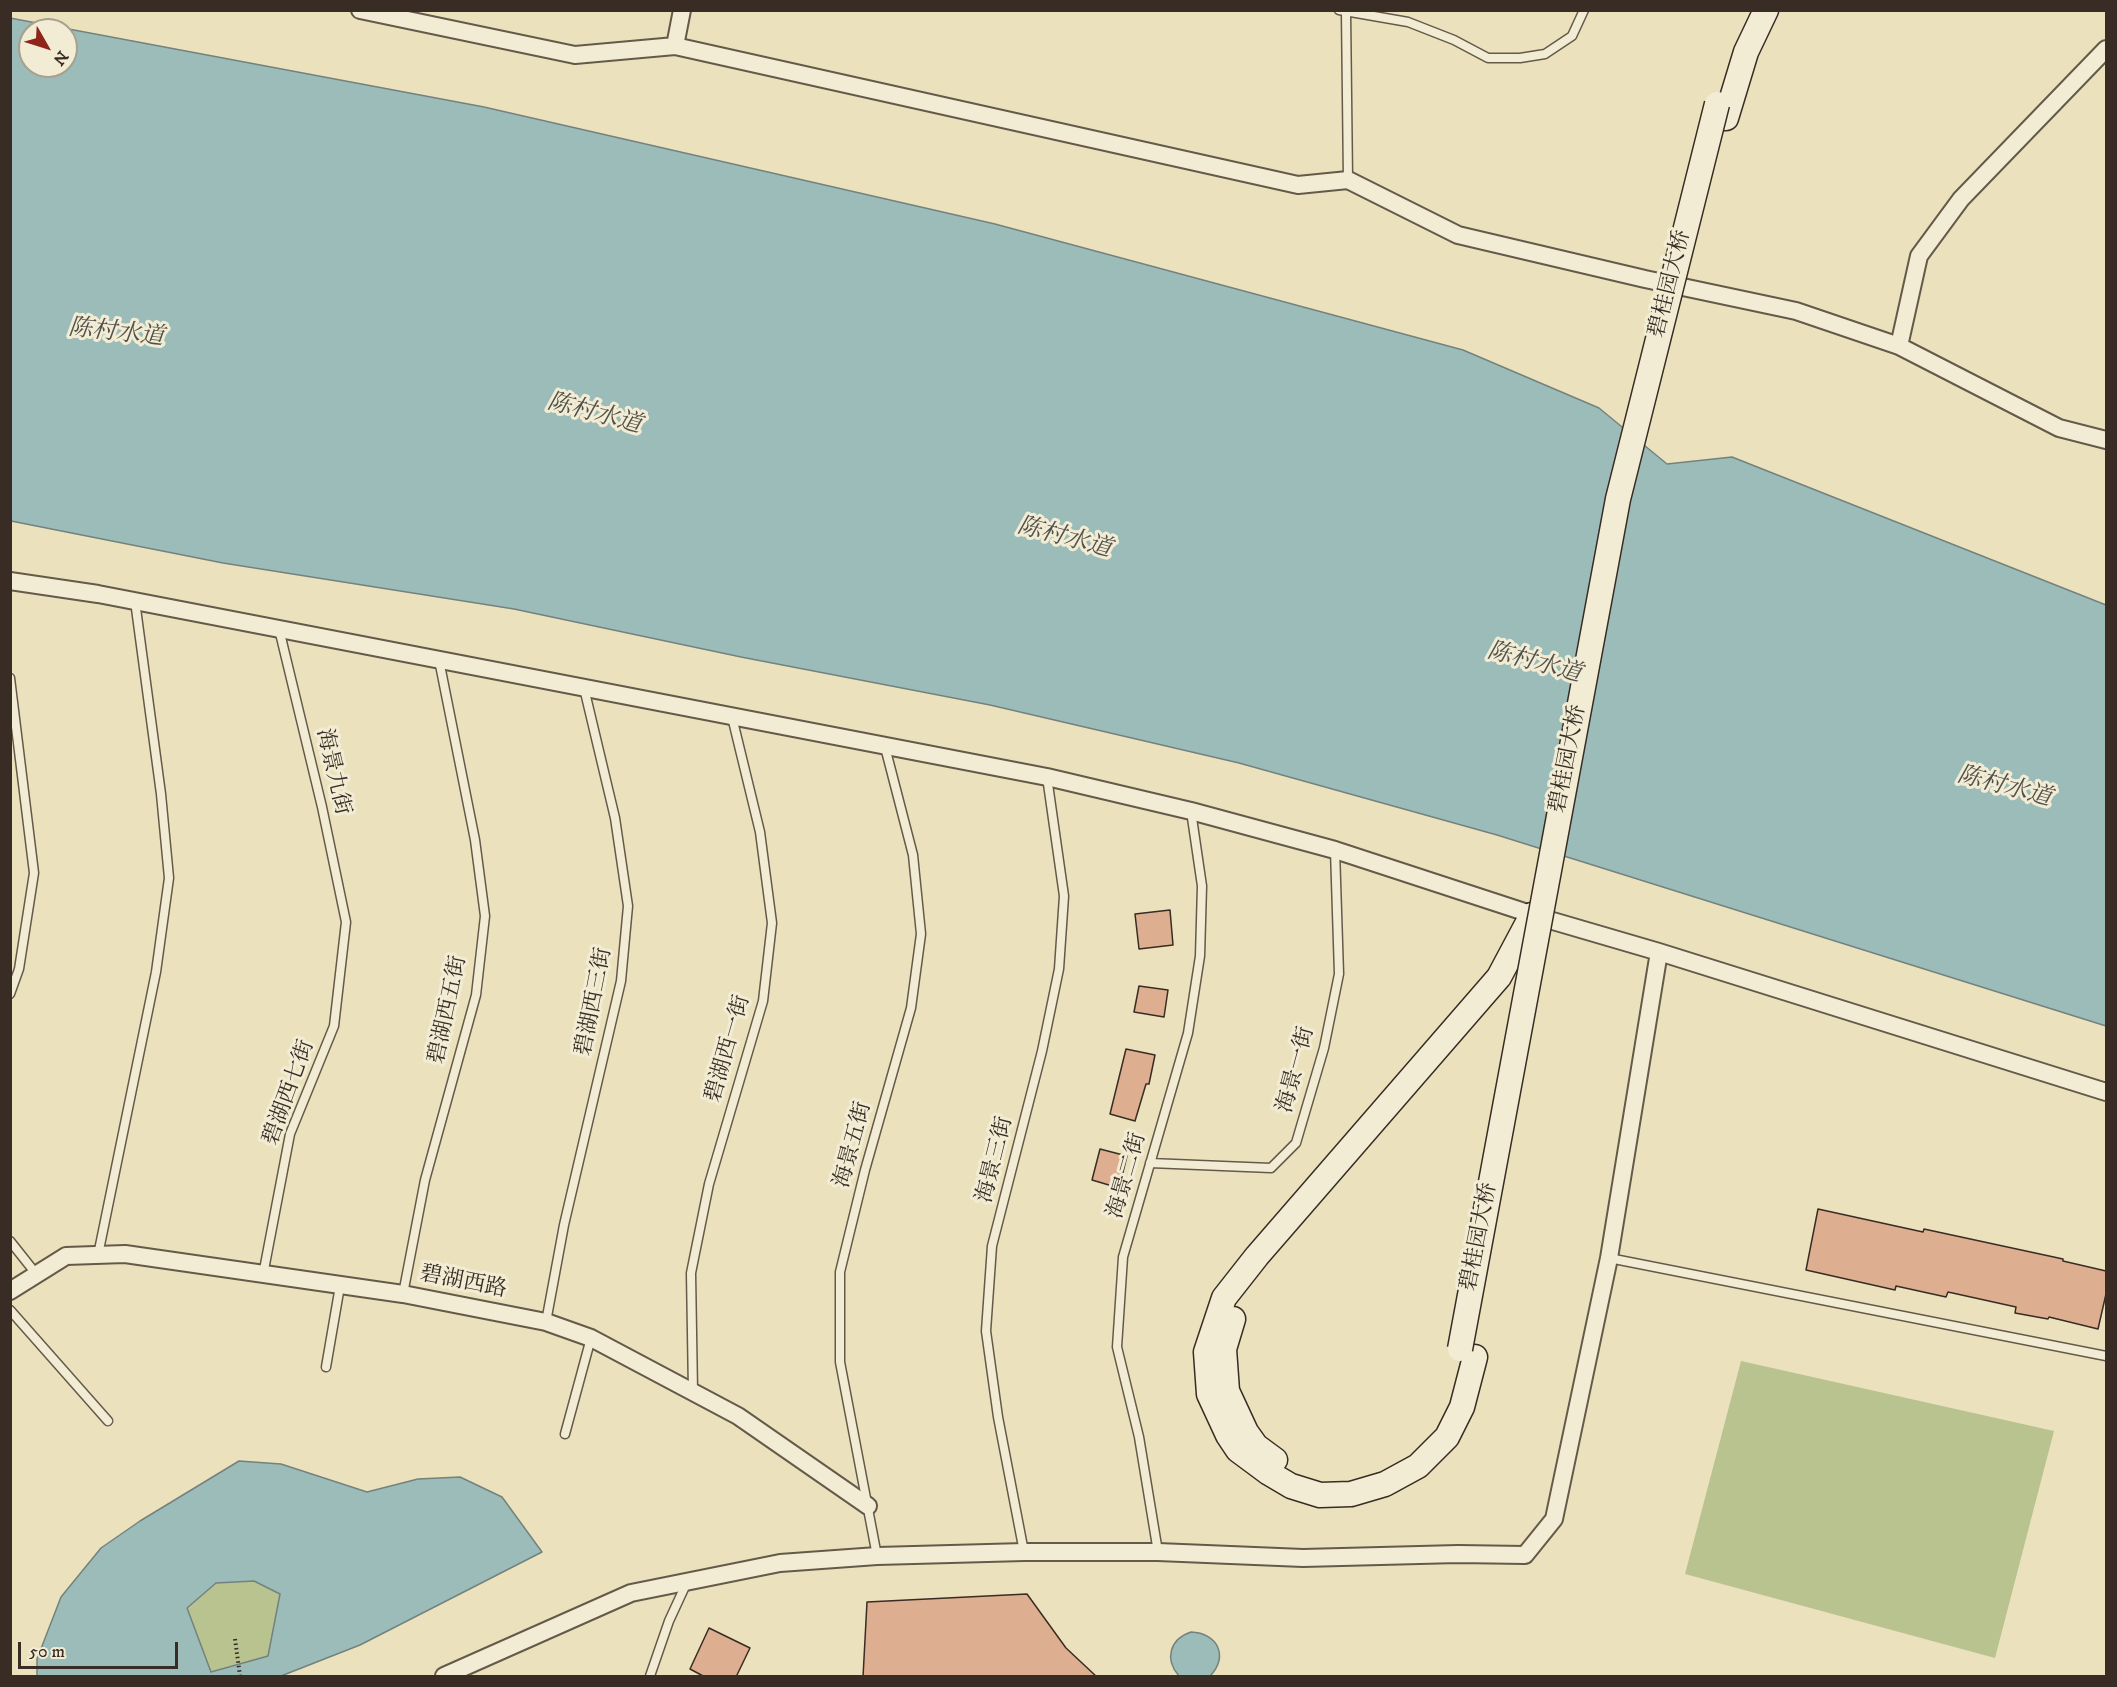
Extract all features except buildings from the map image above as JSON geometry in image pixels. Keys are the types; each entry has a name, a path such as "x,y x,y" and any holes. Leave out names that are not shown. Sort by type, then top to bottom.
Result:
{"main road":[{"path":"1721,111 1737,40 1751,10"},
{"path":"1721,111 1766,10"},
{"name":"碧桂园大桥","path":"1539,917 1517,974 1275,1252 1237,1302 1224,1349 1227,1391 1246,1432 1256,1446 1287,1469 1321,1479 1352,1478 1386,1468 1418,1446 1439,1421 1467,1353 1618,499 1721,111"}],"street":[{"path":"360,10 575,55 675,46 1298,184 1348,180 1458,235 1645,279 1796,311 1899,346 2059,428 2106,440"},
{"path":"675,46 682,10"},
{"path":"1899,346 1919,256 1961,199 2106,49"},
{"path":"10,581 135,601 1047,777 1191,811 1335,850 1539,917 1659,952 2106,1092"},
{"path":"444,1677 631,1593 780,1563 877,1556 1024,1552 1158,1552 1303,1558 1458,1554 1525,1555 1554,1520 1609,1258 1659,952"},
{"name":"碧湖西路","path":"10,1292 66,1256 125,1254 403,1294 546,1322 591,1338 738,1416 868,1506"}],"lane":[{"path":"1348,180 1343,11 1408,22 1454,40 1488,58 1520,58 1545,54 1572,36 1584,10"},
{"path":"98,1255 156,972 169,878 161,794 135,601"},
{"name":"海景九街","path":"279,629 322,807 346,922"},
{"name":"碧湖西五街","path":"403,1294 425,1180 476,995 485,916 475,840 439,660"},
{"path":"10,678 34,873 19,969 10,994"},
{"name":"碧湖西三街","path":"546,1322 564,1225 621,981 628,906 615,818 584,688"},
{"name":"碧湖西一街","path":"693,1392 691,1273 709,1184 763,1001 772,923 760,831 732,717"},
{"name":"海景五街","path":"877,1556 840,1362 840,1272 865,1170 911,1008 921,934 913,855 885,747"},
{"name":"海景三街","path":"1024,1552 998,1417 986,1331 992,1246 1042,1051 1059,969 1064,896 1047,777"},
{"name":"海景二街","path":"1158,1552 1139,1437 1117,1347 1123,1257 1188,1033 1200,956 1202,886 1191,811"},
{"name":"海景一街","path":"1150,1163 1271,1168 1296,1143 1324,1048 1339,974 1335,850"},
{"name":"碧湖西七街","path":"263,1275 290,1134 334,1026 346,922"},
{"path":"10,1241 37,1275"},
{"path":"1609,1258 2106,1356"},
{"path":"326,1367 340,1286"},
{"path":"10,1310 108,1421"},
{"path":"565,1434 591,1338"},
{"path":"650,1677 669,1621 687,1581"}],"path":[{"path":"235,1639 240,1677"}],"green space":[{"path":"1741,1361 2054,1431 1995,1658 1685,1574"},
{"path":"254,1581 280,1593 268,1657 211,1672 186,1608 216,1583"}],"water":[{"name":"陈村水道","path":"10,18 18,20 18,78 78,78 78,31 484,107 995,224 1463,350 1599,408 1667,464 1732,457 2106,605 2106,1026 1497,835 1239,763 990,705 741,657 514,609 223,563 11,521"},
{"path":"239,1461 281,1464 367,1492 418,1479 460,1477 502,1497 542,1552 360,1645 281,1676 37,1676 37,1659 61,1597 101,1548 140,1521","holes":["254,1581 280,1594 268,1656 211,1672 187,1608 216,1583"]},
{"path":"1191,1632 1208,1637 1218,1647 1219,1661 1210,1676 1179,1676 1174,1670 1171,1656 1174,1645 1178,1639"}]}
